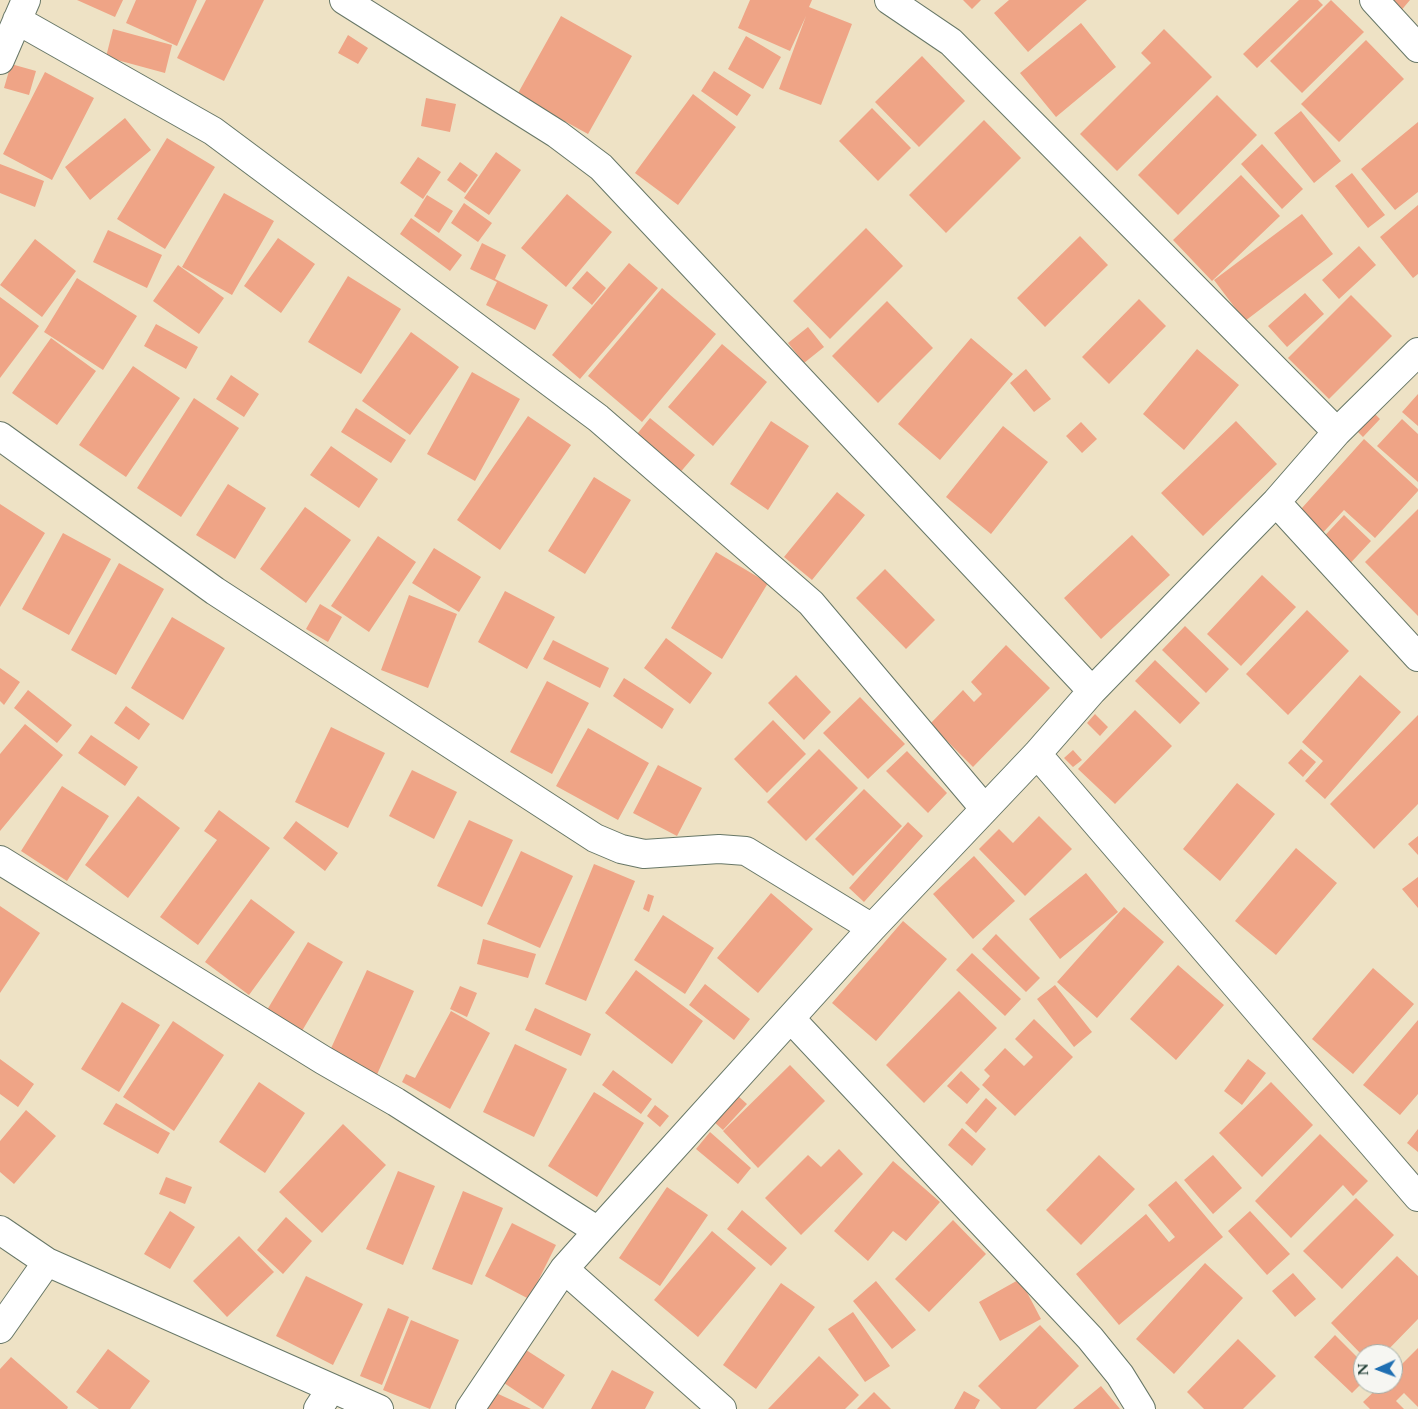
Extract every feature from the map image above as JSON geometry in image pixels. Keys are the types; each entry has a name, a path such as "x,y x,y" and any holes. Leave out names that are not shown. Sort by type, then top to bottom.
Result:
{"street":[{"path":"344,0 557,134 601,167 1092,691"},
{"path":"889,0 951,42 1337,432"},
{"path":"1374,0 1418,48"},
{"path":"0,60 22,10 213,131 598,418 811,604 984,808"},
{"path":"470,1409 564,1269 598,1231 872,928 1037,754 1092,691 1276,502 1337,432 1418,352"},
{"path":"0,436 215,591 595,838 621,849 644,854 719,849 746,851 872,928"},
{"path":"1276,502 1418,657"},
{"path":"1037,754 1418,1197"},
{"path":"0,860 323,1060 396,1102 598,1231"},
{"path":"791,1019 1090,1338 1120,1374 1141,1409"},
{"path":"0,1230 47,1262 325,1399 379,1409"},
{"path":"0,1330 47,1262"},
{"path":"564,1269 722,1409"}],"building":[{"path":"77,0 123,0 115,17"},
{"path":"136,0 197,0 177,46 126,23"},
{"path":"206,0 264,0 224,81 177,58"},
{"path":"750,0 812,0 809,7 852,24 821,105 779,89 806,16 790,51 738,28"},
{"path":"963,0 981,0 972,9"},
{"path":"1009,0 1087,0 1028,52 994,13"},
{"path":"1299,0 1318,0 1323,5 1257,68 1243,54"},
{"path":"1331,0 1364,32 1302,93 1270,61"},
{"path":"1384,0 1410,0 1399,13"},
{"path":"561,16 632,56 588,134 517,95"},
{"path":"1081,23 1116,67 1056,117 1020,73"},
{"path":"113,29 172,45 165,73 106,57"},
{"path":"1164,29 1212,77 1117,171 1080,134 1151,63 1141,53"},
{"path":"348,35 368,48 358,64 338,53"},
{"path":"746,36 781,57 763,89 728,69"},
{"path":"1366,40 1404,79 1339,142 1301,104"},
{"path":"922,56 965,101 919,147 875,102"},
{"path":"11,64 36,71 29,95 4,88"},
{"path":"714,71 751,95 737,116 701,91"},
{"path":"45,72 94,98 52,180 3,154"},
{"path":"693,94 736,127 678,205 635,173"},
{"path":"1217,95 1257,135 1178,215 1138,175"},
{"path":"426,98 456,104 450,132 421,126"},
{"path":"872,108 911,148 878,181 839,141"},
{"path":"1301,111 1341,161 1314,183 1274,133"},
{"path":"125,118 151,150 90,200 65,167"},
{"path":"984,120 1021,158 946,233 909,195"},
{"path":"1418,122 1418,192 1395,210 1361,169"},
{"path":"167,138 215,167 165,249 117,219"},
{"path":"1262,144 1303,189 1282,209 1241,164"},
{"path":"496,152 521,170 489,215 464,198"},
{"path":"418,157 441,172 423,199 400,183"},
{"path":"460,162 478,175 465,193 447,180"},
{"path":"0,164 44,181 35,207 0,193"},
{"path":"1352,173 1385,215 1368,228 1335,186"},
{"path":"1241,175 1280,216 1212,281 1173,240"},
{"path":"224,193 274,221 232,295 182,267"},
{"path":"567,194 612,232 566,287 521,248"},
{"path":"427,195 453,211 439,233 414,216"},
{"path":"464,203 492,223 478,242 451,223"},
{"path":"1418,205 1418,274 1413,278 1380,237"},
{"path":"1302,214 1333,254 1245,321 1214,280"},
{"path":"411,218 462,255 450,271 400,234"},
{"path":"866,228 903,266 830,339 793,301"},
{"path":"108,230 162,255 147,288 93,262"},
{"path":"1080,236 1108,265 1045,327 1017,298"},
{"path":"278,238 315,264 281,313 244,286"},
{"path":"35,239 76,271 42,317 0,285"},
{"path":"482,243 506,255 495,279 548,305 535,330 486,305 497,282 470,269"},
{"path":"1359,246 1376,265 1339,299 1322,280"},
{"path":"629,263 658,288 580,379 552,355"},
{"path":"178,265 224,298 199,334 153,301"},
{"path":"587,271 606,288 592,305 572,288"},
{"path":"348,276 401,309 361,374 308,342"},
{"path":"77,278 137,316 103,370 44,332"},
{"path":"662,288 716,334 642,422 588,376"},
{"path":"1305,293 1324,314 1287,347 1268,326"},
{"path":"1351,295 1392,336 1329,399 1288,358"},
{"path":"0,297 39,326 0,378"},
{"path":"1139,299 1166,326 1109,384 1082,357"},
{"path":"887,301 933,348 878,403 832,356"},
{"path":"156,324 198,347 186,369 144,346"},
{"path":"808,327 824,347 804,363 788,343"},
{"path":"411,332 459,367 410,435 362,401"},
{"path":"51,338 96,371 57,425 12,393"},
{"path":"971,338 1013,374 940,460 898,424"},
{"path":"722,344 767,382 713,446 668,407"},
{"path":"1197,349 1239,385 1184,450 1143,414"},
{"path":"133,366 180,398 126,477 79,445"},
{"path":"1026,369 1051,399 1034,412 1010,383"},
{"path":"472,372 520,399 475,481 427,454"},
{"path":"231,375 259,394 244,417 216,399"},
{"path":"1418,394 1418,426 1402,412"},
{"path":"194,398 239,428 181,517 137,488"},
{"path":"356,408 406,440 391,463 341,432"},
{"path":"1373,412 1380,419 1363,437 1356,430"},
{"path":"528,416 571,445 500,550 457,520"},
{"path":"650,418 695,455 678,475 633,439"},
{"path":"1402,419 1418,434 1418,482 1377,446"},
{"path":"771,421 809,446 768,510 730,484"},
{"path":"1236,421 1277,464 1203,536 1161,493"},
{"path":"1081,422 1097,439 1082,453 1066,436"},
{"path":"1003,426 1048,462 991,534 946,497"},
{"path":"1364,439 1418,491 1375,538 1344,510 1316,540 1293,518"},
{"path":"331,446 378,479 359,508 310,475"},
{"path":"594,477 631,500 585,574 548,551"},
{"path":"228,484 266,508 235,559 196,535"},
{"path":"837,492 865,515 812,580 784,557"},
{"path":"0,504 45,533 0,607"},
{"path":"305,507 351,540 306,603 260,569"},
{"path":"1418,509 1418,616 1365,562"},
{"path":"1344,515 1371,541 1344,570 1317,544"},
{"path":"63,533 111,559 69,635 22,609"},
{"path":"1132,535 1170,575 1101,639 1064,598"},
{"path":"378,536 416,562 369,632 331,606"},
{"path":"434,548 481,577 459,612 412,583"},
{"path":"716,552 768,583 722,659 671,628"},
{"path":"119,563 164,589 116,675 71,650"},
{"path":"885,569 935,620 906,649 856,598"},
{"path":"1262,575 1296,607 1241,666 1207,634"},
{"path":"505,591 555,617 527,669 478,642"},
{"path":"409,595 457,614 428,688 381,670"},
{"path":"320,604 342,617 328,642 306,629"},
{"path":"1307,610 1349,651 1288,715 1246,674"},
{"path":"172,617 225,648 183,720 131,688"},
{"path":"1185,626 1229,669 1206,693 1162,650"},
{"path":"666,638 712,673 690,704 644,668"},
{"path":"553,640 609,668 600,688 543,659"},
{"path":"1006,645 1050,688 973,767 930,724 963,690 974,702 982,694 971,682"},
{"path":"1155,660 1200,703 1180,724 1135,681"},
{"path":"0,668 20,682 4,705 0,701"},
{"path":"796,675 831,712 804,740 768,703"},
{"path":"1360,675 1401,712 1325,799 1305,781 1323,761 1302,742"},
{"path":"624,678 674,709 662,729 613,696"},
{"path":"547,681 589,703 552,774 510,752"},
{"path":"28,690 72,725 57,743 14,708"},
{"path":"860,697 905,744 868,779 823,733"},
{"path":"126,706 150,724 139,740 114,723"},
{"path":"1135,710 1172,746 1115,804 1078,769"},
{"path":"1095,714 1108,727 1100,736 1087,723"},
{"path":"1418,715 1418,804 1374,849 1330,804"},
{"path":"773,720 806,754 767,793 734,759"},
{"path":"25,724 63,755 0,831 0,754"},
{"path":"331,727 385,753 348,828 295,802"},
{"path":"588,728 649,763 618,820 556,786"},
{"path":"91,735 138,767 125,786 78,753"},
{"path":"819,749 858,788 806,841 767,802"},
{"path":"1301,749 1316,762 1303,777 1288,763"},
{"path":"1073,750 1082,760 1073,767 1064,758"},
{"path":"907,751 947,793 928,813 886,771"},
{"path":"658,765 702,788 677,836 633,813"},
{"path":"412,770 457,792 434,839 389,816"},
{"path":"1237,783 1275,814 1220,881 1183,849"},
{"path":"62,786 109,816 67,881 21,851"},
{"path":"864,789 902,826 853,876 815,839"},
{"path":"138,796 180,828 128,898 85,865"},
{"path":"219,810 270,848 198,945 160,917 217,840 204,831"},
{"path":"1039,816 1072,849 1025,896 979,849 999,829 1013,843"},
{"path":"469,820 513,840 482,907 437,886"},
{"path":"296,821 338,853 325,871 283,838"},
{"path":"908,822 923,836 864,902 849,888"},
{"path":"1418,836 1418,855 1408,844"},
{"path":"1296,848 1337,883 1276,955 1235,921"},
{"path":"521,851 573,876 540,948 487,924"},
{"path":"974,856 1015,901 973,939 933,894"},
{"path":"594,864 635,881 586,1001 545,984"},
{"path":"1086,873 1118,912 1060,959 1029,919"},
{"path":"1418,877 1418,908 1402,889"},
{"path":"771,893 813,929 758,993 717,958"},
{"path":"648,894 654,896 649,912 643,909"},
{"path":"251,899 295,932 249,995 205,962"},
{"path":"0,906 40,933 0,993"},
{"path":"1124,907 1164,942 1097,1018 1057,982"},
{"path":"663,915 714,948 685,994 634,960"},
{"path":"903,921 947,959 876,1041 832,1003"},
{"path":"996,934 1040,978 1026,992 982,949"},
{"path":"483,939 536,954 528,978 477,964"},
{"path":"308,942 343,962 299,1036 264,1015"},
{"path":"972,953 1021,999 1005,1016 956,970"},
{"path":"1178,965 1224,1005 1176,1060 1130,1019"},
{"path":"1373,968 1414,1004 1353,1074 1312,1039"},
{"path":"367,970 414,991 375,1079 327,1057"},
{"path":"636,970 703,1021 672,1064 605,1013"},
{"path":"705,984 750,1019 734,1040 689,1005"},
{"path":"1055,985 1092,1032 1074,1047 1037,999"},
{"path":"460,986 477,993 467,1017 450,1009"},
{"path":"959,991 997,1028 924,1103 886,1065"},
{"path":"122,1002 160,1025 119,1092 81,1069"},
{"path":"535,1008 591,1034 581,1056 525,1030"},
{"path":"451,1011 490,1033 450,1109 402,1082 406,1074 415,1078"},
{"path":"1034,1019 1073,1057 1015,1116 982,1085 990,1076 984,1070 1005,1048 1024,1066 1033,1057 1015,1039"},
{"path":"1418,1020 1418,1094 1400,1115 1363,1085"},
{"path":"173,1021 224,1055 174,1131 123,1097"},
{"path":"515,1044 567,1069 534,1137 483,1112"},
{"path":"0,1059 34,1084 18,1107 0,1094"},
{"path":"1248,1059 1266,1073 1242,1105 1224,1091"},
{"path":"790,1065 825,1101 758,1168 723,1131"},
{"path":"613,1070 652,1099 641,1114 602,1085"},
{"path":"961,1071 980,1089 967,1104 947,1086"},
{"path":"259,1082 305,1113 265,1173 219,1142"},
{"path":"1271,1082 1313,1125 1262,1177 1219,1133"},
{"path":"594,1092 644,1123 597,1197 548,1166"},
{"path":"737,1095 747,1104 723,1130 713,1121"},
{"path":"986,1098 997,1108 976,1133 965,1123"},
{"path":"116,1103 170,1133 158,1154 103,1124"},
{"path":"655,1105 669,1116 660,1127 647,1116"},
{"path":"26,1110 56,1136 14,1184 0,1172 0,1141"},
{"path":"343,1124 386,1165 322,1233 279,1192"},
{"path":"962,1128 986,1149 972,1166 948,1145"},
{"path":"1418,1129 1418,1152 1407,1143"},
{"path":"710,1132 751,1168 738,1184 696,1149"},
{"path":"1320,1134 1368,1181 1353,1196 1343,1185 1291,1238 1255,1201"},
{"path":"839,1149 863,1174 801,1235 765,1198 808,1155 821,1167"},
{"path":"1099,1155 1135,1189 1081,1245 1046,1210"},
{"path":"1213,1155 1242,1188 1213,1214 1184,1180"},
{"path":"893,1161 940,1202 906,1241 893,1231 868,1261 834,1231"},
{"path":"398,1171 435,1186 403,1265 366,1249"},
{"path":"166,1177 192,1187 185,1204 159,1194"},
{"path":"1176,1181 1223,1237 1119,1325 1076,1274 1146,1214 1169,1242 1175,1237 1148,1205"},
{"path":"667,1187 708,1215 660,1286 619,1258"},
{"path":"463,1191 503,1208 472,1285 432,1269"},
{"path":"1356,1198 1394,1235 1342,1289 1303,1251"},
{"path":"742,1210 787,1248 771,1266 727,1229"},
{"path":"170,1211 195,1227 170,1269 144,1254"},
{"path":"1250,1211 1290,1254 1267,1275 1228,1231"},
{"path":"286,1217 312,1241 283,1274 257,1250"},
{"path":"953,1220 986,1254 929,1312 895,1279"},
{"path":"512,1223 556,1245 529,1299 485,1276"},
{"path":"712,1231 756,1268 698,1337 654,1300"},
{"path":"239,1236 274,1272 227,1317 193,1281"},
{"path":"1397,1256 1418,1276 1418,1319 1394,1344 1353,1344 1353,1346 1331,1323"},
{"path":"1205,1263 1243,1298 1174,1374 1136,1339"},
{"path":"1293,1273 1316,1299 1295,1317 1272,1291"},
{"path":"306,1276 363,1304 333,1365 276,1336"},
{"path":"1020,1279 1041,1319 1000,1341 979,1302"},
{"path":"876,1281 916,1330 892,1349 853,1301"},
{"path":"781,1283 815,1307 756,1389 723,1365"},
{"path":"388,1308 409,1317 382,1385 360,1376"},
{"path":"853,1312 890,1366 865,1382 828,1329"},
{"path":"411,1320 459,1340 430,1409 383,1390"},
{"path":"1040,1325 1079,1366 1036,1409 1001,1409 978,1386"},
{"path":"1335,1335 1353,1353 1353,1392 1352,1393 1314,1357"},
{"path":"1238,1339 1276,1376 1243,1409 1204,1409 1187,1392"},
{"path":"523,1348 565,1375 543,1409 501,1381"},
{"path":"1418,1348 1418,1407 1403,1394 1403,1363"},
{"path":"108,1349 150,1381 130,1409 99,1409 76,1392"},
{"path":"819,1356 859,1395 845,1409 768,1409"},
{"path":"11,1357 68,1407 67,1409 0,1409 0,1369"},
{"path":"612,1370 654,1392 645,1409 591,1409"},
{"path":"1101,1386 1120,1409 1073,1409"},
{"path":"964,1391 980,1400 975,1409 954,1409"},
{"path":"494,1392 531,1409 485,1409"},
{"path":"874,1392 891,1409 857,1409"},
{"path":"1371,1394 1403,1394 1396,1401 1404,1409 1370,1409 1363,1402"}]}
